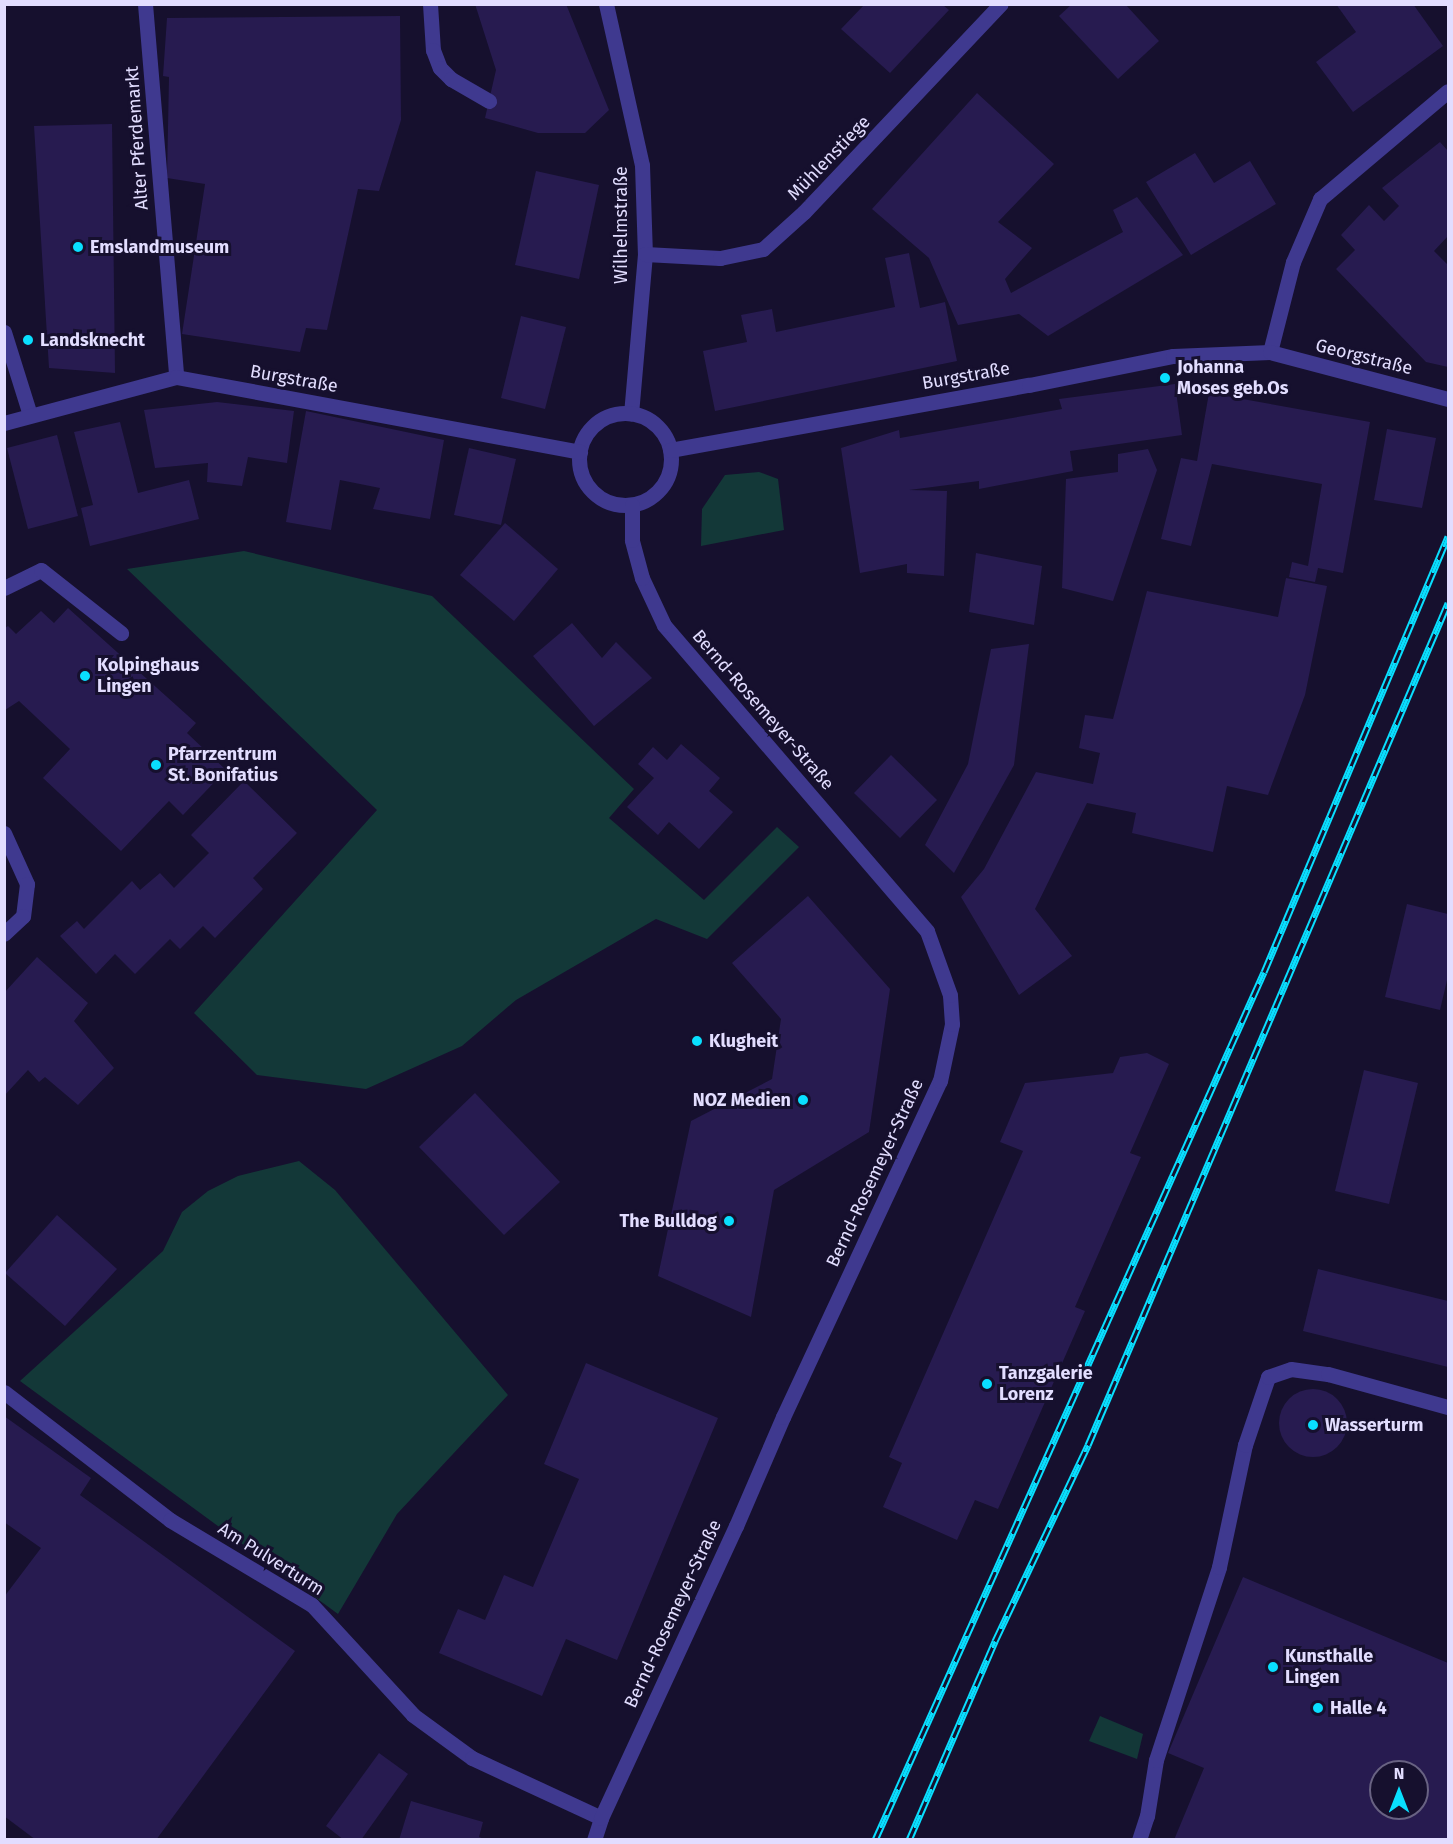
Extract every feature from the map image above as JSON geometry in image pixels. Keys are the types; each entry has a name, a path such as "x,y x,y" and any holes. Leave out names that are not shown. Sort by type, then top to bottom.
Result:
{"street":[{"name":"Alter Pferdemarkt","path":"145,4 148,11 153,112 176,377"},
{"path":"430,4 433,50 440,68 451,79 489,101"},
{"name":"Wilhelmstraße","path":"606,4 642,165 645,254 631,413"},
{"name":"Mühlenstiege","path":"645,254 720,258 763,249 804,212 1001,4"},
{"path":"1270,352 1293,261 1320,199 1449,91"},
{"path":"4,332 30,415"},
{"name":"Georgstraße","path":"1270,352 1449,399"},
{"name":"Burgstraße","path":"670,450 1029,385 1173,356 1270,352"},
{"name":"Burgstraße","path":"4,423 176,377 580,452"},
{"path":"631,413 652,422 667,439 670,450 671,464 667,479 647,500 632,505 615,504 593,491 580,469 580,452 584,439 603,418 631,413"},
{"name":"Bernd-Rosemeyer-Straße","path":"594,1839 601,1818 736,1526 783,1416 940,1081 952,1024 950,995 927,931 664,625 642,578 632,540 632,505"},
{"path":"4,588 40,570 121,633"},
{"path":"4,832 27,884 23,916 4,934"},
{"path":"1139,1839 1146,1816 1156,1760 1219,1567 1245,1445 1268,1377 1291,1368 1328,1374 1449,1407"},
{"name":"Am Pulverturm","path":"4,1392 170,1520 312,1605 413,1715 472,1758 601,1818"}],"green space":[{"path":"759,472 778,479 784,530 701,546 702,509 725,475"},
{"path":"244,551 432,596 634,789 609,818 704,900 777,827 799,847 707,939 656,919 516,1000 462,1046 366,1089 257,1075 194,1013 377,810 127,569"},
{"path":"299,1161 335,1190 508,1395 397,1514 338,1614 20,1381 163,1251 182,1212 208,1191 238,1176"},
{"path":"1100,1716 1143,1734 1137,1759 1089,1741"}],"building":[{"path":"475,4 566,4 609,110 585,133 538,133 485,118 496,70"},
{"path":"1072,4 1125,4 1159,41 1118,79 1059,16"},
{"path":"1336,4 1413,4 1443,46 1353,112 1316,62 1356,32"},
{"path":"864,5 943,5 949,10 890,73 841,29"},
{"path":"400,16 401,120 379,191 358,189 327,330 306,328 300,352 182,334 205,184 167,178 169,77 163,76 167,18"},
{"path":"977,93 1054,164 998,222 1032,248 1005,279 1011,293 1123,232 1113,210 1137,197 1183,255 1048,336 1019,314 958,325 929,258 872,209"},
{"name":"Emslandmuseum","path":"112,124 115,373 49,368 34,126"},
{"path":"1440,142 1448,151 1448,236 1434,251 1448,265 1448,367 1426,362 1336,269 1355,250 1341,235 1369,205 1384,221 1399,206 1382,188"},
{"path":"1195,153 1214,183 1250,161 1276,204 1191,255 1146,182"},
{"path":"536,171 599,185 579,279 515,265"},
{"path":"909,253 920,308 945,302 957,361 715,411 703,351 747,342 741,315 772,309 776,332 895,307 885,258"},
{"path":"521,316 566,327 545,409 501,398"},
{"path":"1175,384 1182,435 1070,451 1073,471 979,489 979,481 909,490 947,491 944,576 907,573 907,564 860,573 841,448 899,430 900,438 1062,409 1059,399"},
{"path":"1209,393 1370,422 1343,573 1318,568 1315,582 1289,577 1292,562 1308,566 1322,484 1212,464 1191,546 1161,539 1181,458 1197,461"},
{"path":"217,402 294,411 287,463 248,457 242,486 207,482 208,463 155,468 144,410"},
{"path":"306,411 444,440 430,519 373,509 380,488 340,480 331,530 286,522"},
{"path":"120,422 138,493 189,480 199,519 90,546 81,508 93,505 74,432"},
{"path":"1387,429 1436,438 1422,508 1374,500"},
{"path":"57,435 78,516 28,529 7,448"},
{"path":"469,448 516,459 501,525 454,515"},
{"path":"1148,449 1157,470 1113,601 1062,588 1066,479 1118,472 1118,454"},
{"path":"505,523 558,569 514,621 460,575"},
{"path":"976,553 1042,566 1034,625 969,612"},
{"path":"1286,578 1327,586 1305,695 1268,795 1227,786 1213,852 1132,833 1136,813 1087,803 1035,909 1072,956 1019,995 961,897 984,869 1036,772 1093,784 1100,753 1079,748 1085,715 1113,719 1147,591 1278,617"},
{"path":"68,608 196,723 187,733 226,770 183,815 169,801 121,851 43,778 70,749 19,701 5,710 5,628 8,626 16,634 41,611 54,623"},
{"path":"572,623 602,658 616,642 652,678 594,726 533,656"},
{"path":"1029,644 1014,765 954,873 925,845 968,764 991,649"},
{"path":"681,744 720,778 709,791 733,812 699,849 669,822 658,835 627,807 654,778 638,764 653,747 667,760"},
{"path":"891,755 937,800 900,838 854,793"},
{"path":"244,781 297,833 253,878 263,889 215,938 203,926 180,949 170,939 135,974 115,954 96,974 60,936 77,921 84,929 132,881 140,890 160,873 174,888 209,853 191,835"},
{"name":"NOZ Medien","path":"808,896 890,989 869,1132 774,1190 751,1317 658,1276 691,1121 772,1079 781,1019 732,963"},
{"path":"1407,904 1448,914 1448,976 1440,1010 1385,997"},
{"path":"37,957 88,1003 74,1021 114,1068 78,1105 45,1077 39,1082 28,1070 4,1096 4,993"},
{"name":"Tanzgalerie Lorenz","path":"1147,1053 1169,1064 1130,1153 1141,1157 1075,1307 1085,1311 998,1509 975,1500 957,1540 883,1507 902,1463 889,1457 1023,1151 1000,1142 1025,1083 1113,1073 1120,1057"},
{"path":"1364,1070 1418,1083 1389,1204 1335,1191"},
{"path":"475,1093 560,1182 504,1235 419,1147"},
{"path":"57,1215 117,1269 65,1326 5,1273"},
{"path":"1318,1269 1448,1301 1448,1367 1303,1331"},
{"path":"586,1363 718,1418 617,1660 566,1639 542,1696 439,1653 458,1609 485,1620 504,1575 533,1587 579,1479 544,1464"},
{"name":"Wasserturm","path":"1320,1389 1332,1395 1341,1404 1347,1416 1345,1436 1337,1447 1320,1457 1306,1457 1289,1447 1281,1436 1279,1416 1289,1399 1300,1391"},
{"path":"4,1416 91,1478 80,1495 295,1651 156,1840 36,1840 4,1816 4,1597 41,1548 4,1522"},
{"name":"Halle 4","path":"1243,1577 1448,1663 1448,1840 1174,1840 1204,1768 1168,1753"},
{"path":"379,1753 408,1774 361,1840 344,1840 326,1826"},
{"path":"411,1801 483,1822 479,1837 487,1840 399,1840"}],"railway":[{"path":"875,1840 1264,972 1448,536"},
{"path":"909,1840 995,1641 1088,1445 1448,603"}],"place":[{"name":"Emslandmuseum","path":"78,247"},
{"name":"Landsknecht","path":"28,340"},
{"name":"Johanna Moses geb.Os","path":"1165,378"},
{"name":"Kolpinghaus Lingen","path":"85,676"},
{"name":"Pfarrzentrum St. Bonifatius","path":"156,765"},
{"name":"Klugheit","path":"697,1041"},
{"name":"NOZ Medien","path":"803,1100"},
{"name":"The Bulldog","path":"729,1221"},
{"name":"Tanzgalerie Lorenz","path":"987,1384"},
{"name":"Wasserturm","path":"1313,1425"},
{"name":"Kunsthalle Lingen","path":"1273,1667"},
{"name":"Halle 4","path":"1318,1708"}]}
